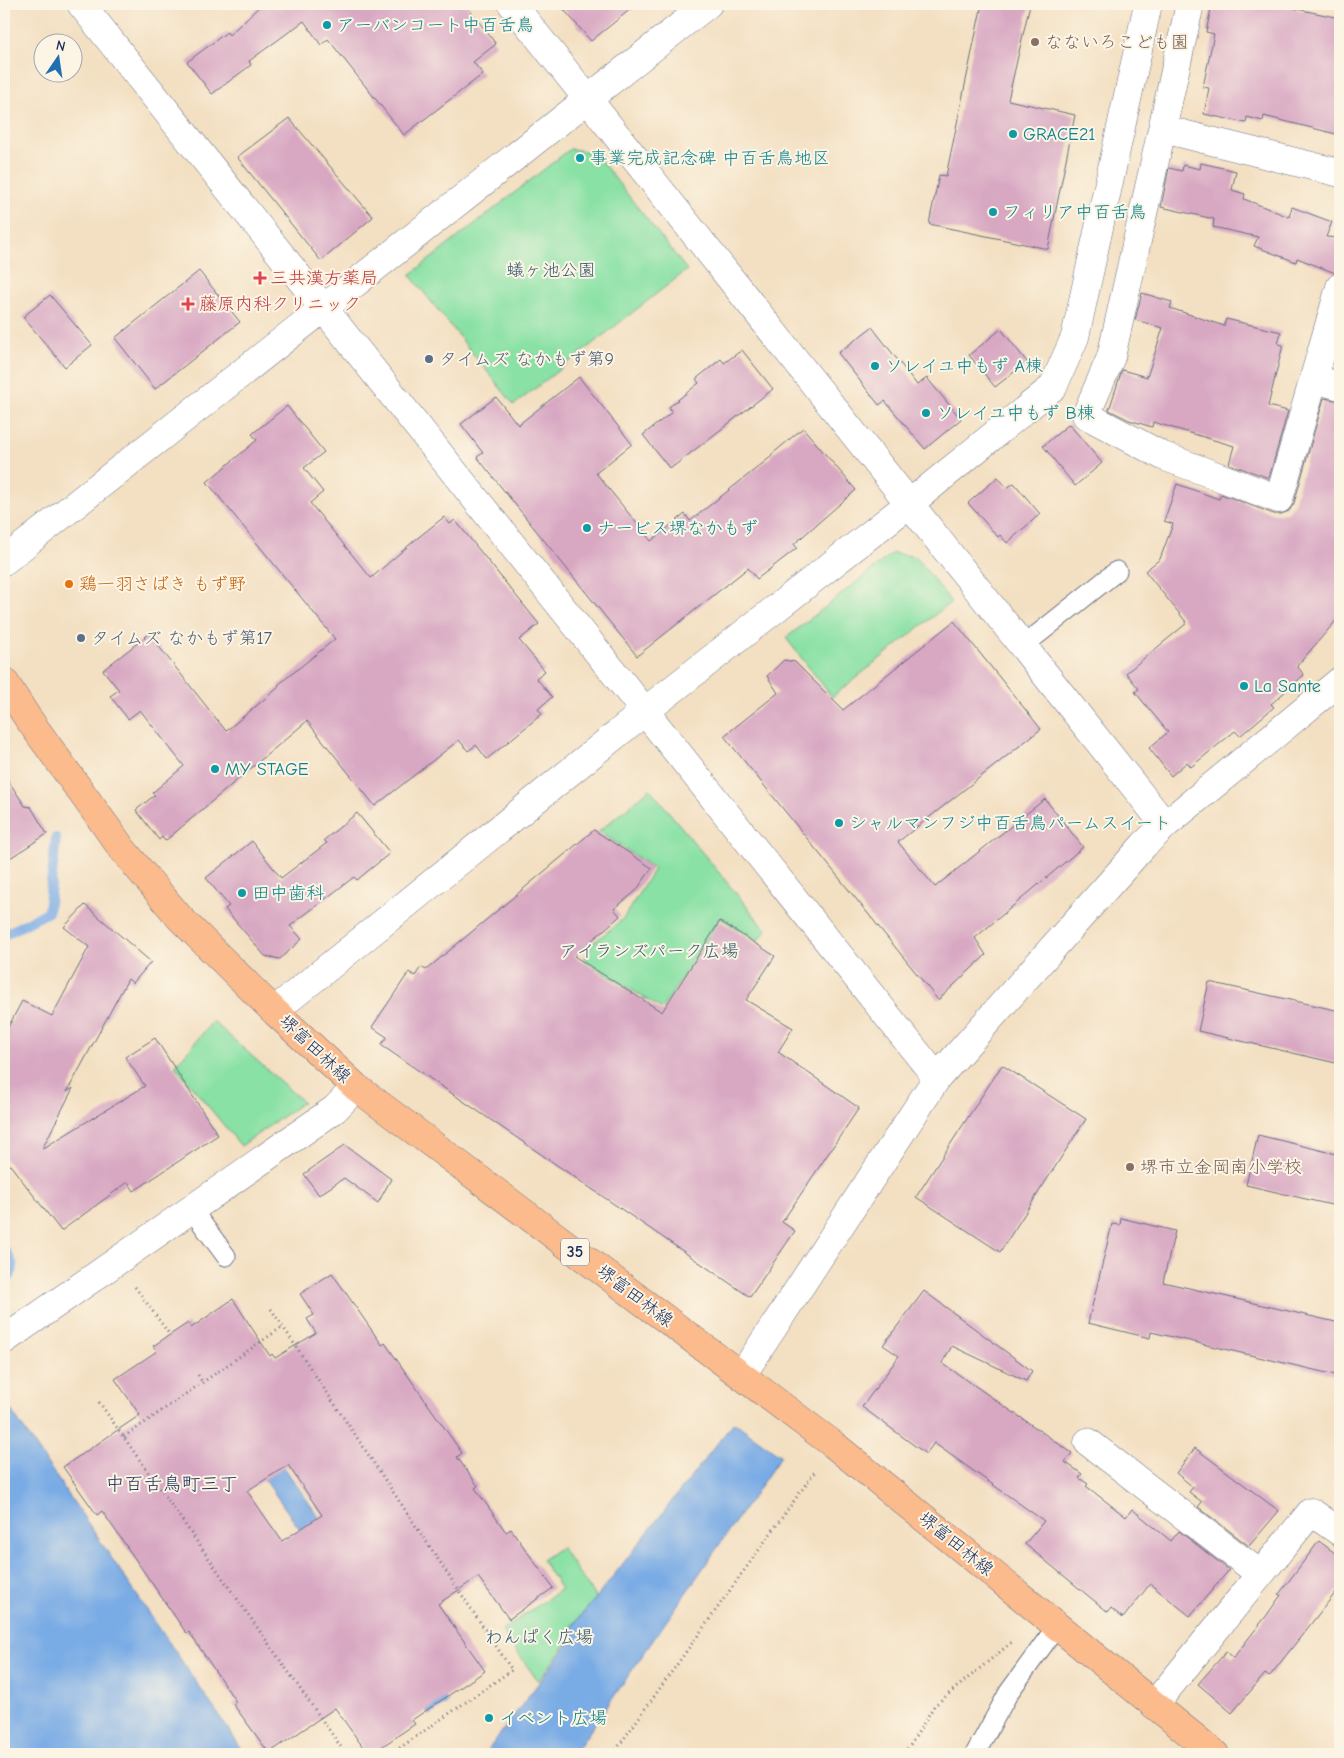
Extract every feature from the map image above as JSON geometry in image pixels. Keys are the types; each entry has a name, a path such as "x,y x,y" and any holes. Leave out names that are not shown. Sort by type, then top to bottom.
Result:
{"main road":[{"name":"堺富田林線","path":"4,681 27,717 123,850 180,918 274,1011 356,1088 834,1445 1215,1754"}],"street":[{"path":"81,4 937,1078"},
{"path":"512,4 1165,825"},
{"path":"4,561 708,4"},
{"path":"274,1011 644,712 909,504 1053,387 1075,337 1148,4"},
{"path":"1190,4 1111,356 1086,415 1163,456 1279,500 1340,287"},
{"path":"1163,129 1340,173"},
{"path":"1314,379 1340,386"},
{"path":"742,1375 937,1078 1144,845 1165,825 1340,681"},
{"path":"4,1340 334,1109 356,1088"},
{"path":"1088,1442 1260,1574"},
{"path":"1154,1705 1311,1512 1340,1532"}],"lane":[{"path":"1023,646 1117,571"},
{"path":"192,1210 226,1256"},
{"path":"975,1754 1009,1692 1057,1626"}],"path":[{"path":"116,1262 170,1335"},
{"path":"270,1309 512,1670 391,1754"},
{"path":"124,1437 282,1327"},
{"path":"198,1375 203,1383"},
{"path":"99,1402 346,1754"},
{"path":"613,1754 820,1465"},
{"path":"905,1754 934,1706 1019,1636"}],"green space":[{"name":"蟻ヶ池公園","path":"570,149 594,152 687,270 514,405 410,275"},
{"path":"893,553 916,557 951,602 832,697 786,638"},
{"name":"アイランズパーク広場","path":"650,789 767,931 757,941 720,918 662,1009 584,960 592,944 623,919 654,869 599,831"},
{"path":"213,1021 303,1102 241,1146 175,1066"},
{"name":"わんぱく広場","path":"561,1547 596,1598 569,1629 573,1635 538,1681 502,1631 561,1589 542,1560"}],"water":[{"path":"226,1384 448,1702 430,1715 207,1397"},
{"path":"4,1400 245,1754 4,1754"},
{"path":"734,1422 781,1456 574,1754 485,1754 574,1636 570,1629"}],"building":[{"path":"262,4 465,4 496,44 473,62 483,74 404,135 328,39 321,45 304,21 249,61 251,65 212,94 187,62 227,32 229,35"},
{"path":"559,4 637,4 591,41"},
{"path":"982,4 1030,4 1008,100 1075,115 1048,249 929,224 939,175 946,176"},
{"path":"1212,4 1273,4 1340,18 1340,118 1336,134 1264,116 1263,121 1247,117 1246,123 1204,114 1209,88 1203,87 1214,34 1206,32"},
{"path":"289,118 373,217 321,261 237,157"},
{"path":"1201,163 1236,171 1232,190 1245,194 1244,199 1289,217 1292,207 1332,222 1326,237 1340,238 1340,272 1335,273 1297,258 1296,262 1254,246 1258,237 1213,227 1214,219 1161,207 1169,168 1182,171 1183,165 1200,169"},
{"path":"199,271 240,322 155,389 115,338"},
{"path":"1142,293 1172,302 1170,308 1224,326 1226,319 1281,332 1278,344 1283,345 1268,406 1288,411 1269,478 1229,464 1234,446 1153,422 1152,427 1129,420 1109,410 1122,370 1147,377 1163,328 1135,320"},
{"path":"50,295 92,345 65,367 23,317"},
{"path":"872,327 917,385 927,378 961,419 925,449 885,401 879,405 838,353"},
{"path":"1001,329 1027,362 995,387 969,355"},
{"path":"742,350 773,389 670,469 643,435 672,412 669,407 699,383 696,379 721,359 724,363"},
{"name":"ナービス堺なかもず","path":"579,377 632,444 596,473 651,541 685,514 690,521 772,456 803,428 856,490 794,544 797,548 757,579 748,568 637,656 477,457 483,453 461,424 496,397 518,425"},
{"path":"1324,398 1340,401 1340,616 1297,666 1304,675 1271,704 1274,707 1240,736 1235,731 1191,767 1187,762 1171,776 1149,748 1168,732 1135,692 1139,689 1126,673 1187,623 1145,571 1160,559 1173,524 1164,521 1177,484 1219,499 1221,494 1274,514 1289,511 1294,503"},
{"path":"287,406 324,452 304,468 323,492 310,503 371,578 444,517 450,524 455,520 539,624 519,640 545,671 536,678 552,697 538,709 542,714 487,759 476,745 468,751 459,740 375,806 307,721 165,841 162,837 159,840 136,810 155,795 152,793 184,766 140,710 128,719 110,696 119,690 103,670 149,634 226,731 279,687 278,685 335,639 207,482 257,440 252,434"},
{"path":"1069,424 1102,463 1075,486 1043,446"},
{"path":"998,477 1007,488 1014,483 1040,514 1007,543 1000,535 998,537 968,503"},
{"path":"954,621 1041,729 898,842 935,887 1045,799 1083,847 975,938 986,955 938,1000 724,736 778,693 767,676 784,660 795,662 843,710"},
{"path":"4,774 25,806 31,807 47,834 4,862"},
{"path":"357,813 390,853 357,880 354,877 290,926 302,939 280,959 265,956 225,909 229,906 206,878 252,841 281,878 327,843 324,840"},
{"path":"594,830 652,868 636,891 614,909 620,916 574,956 662,1012 720,921 775,956 746,1000 793,1028 778,1052 859,1108 782,1222 795,1231 750,1297 381,1045 387,1037 372,1027 409,972 415,976 421,967 426,970"},
{"path":"85,905 151,962 133,983 128,979 67,1092 73,1088 42,1149 145,1086 125,1057 155,1038 218,1135 134,1191 128,1182 61,1231 4,1157 4,1035 22,1001 52,1016 89,947 64,927"},
{"path":"1209,982 1340,1011 1340,1064 1198,1031"},
{"path":"1002,1065 1086,1119 1000,1252 916,1197"},
{"path":"1258,1135 1340,1155 1340,1207 1246,1185"},
{"path":"345,1145 391,1179 378,1203 344,1178 319,1195 304,1174"},
{"path":"1121,1218 1175,1231 1163,1282 1340,1323 1340,1376 1151,1332 1150,1338 1088,1323 1112,1224 1120,1225"},
{"path":"332,1273 382,1345 385,1343 462,1453 457,1457 478,1486 475,1488 506,1532 511,1529 553,1588 509,1619 478,1577 438,1604 485,1671 412,1720 415,1724 371,1754 368,1754 335,1708 269,1753 233,1704 236,1702 189,1632 187,1634 102,1511 97,1515 63,1467 140,1415 115,1379 157,1351 153,1346 188,1323 191,1328 233,1299 270,1356 272,1354 275,1358 316,1333 307,1319 314,1315 300,1294","holes":["288,1465 322,1515 282,1541 247,1491"]},
{"path":"924,1291 1032,1371 1026,1381 952,1346 942,1363 1072,1453 1065,1462 1082,1474 1079,1478 1088,1484 1086,1486 1126,1517 1132,1509 1171,1541 1179,1531 1229,1570 1190,1616 1150,1584 1123,1618 1111,1608 1108,1612 1025,1544 1044,1521 934,1443 926,1454 862,1407 899,1356 883,1345"},
{"path":"1195,1448 1279,1511 1249,1546 1198,1507 1202,1502 1189,1492 1193,1487 1176,1473"},
{"path":"1319,1541 1340,1557 1340,1587 1269,1677 1265,1674 1232,1713 1198,1684 1226,1652 1233,1658 1267,1615 1281,1595 1279,1594"}],"waterway":[{"path":"4,935 48,912 56,838"},
{"path":"4,1250 13,1266 11,1274 4,1283"}],"place":[{"name":"アーバンコート中百舌鳥","path":"327,25"},
{"name":"なないろこども園","path":"1035,42"},
{"name":"GRACE21","path":"1013,134"},
{"name":"事業完成記念碑 中百舌鳥地区","path":"580,158"},
{"name":"フィリア中百舌鳥","path":"993,212"},
{"name":"三共漢方薬局","path":"260,278"},
{"name":"藤原内科クリニック","path":"188,304"},
{"name":"タイムズ なかもず第9","path":"429,359"},
{"name":"ソレイユ中もず A棟","path":"875,366"},
{"name":"ソレイユ中もず B棟","path":"926,413"},
{"name":"ナービス堺なかもず","path":"587,528"},
{"name":"鶏一羽さばき もず野","path":"69,584"},
{"name":"タイムズ なかもず第17","path":"81,638"},
{"name":"La Sante","path":"1244,686"},
{"name":"MY STAGE","path":"215,769"},
{"name":"シャルマンフジ中百舌鳥パームスイート","path":"839,823"},
{"name":"田中歯科","path":"242,893"},
{"name":"堺市立金岡南小学校","path":"1130,1167"},
{"name":"イベント広場","path":"489,1718"}],"district":[{"name":"中百舌鳥町三丁","path":"172,1484"}]}
